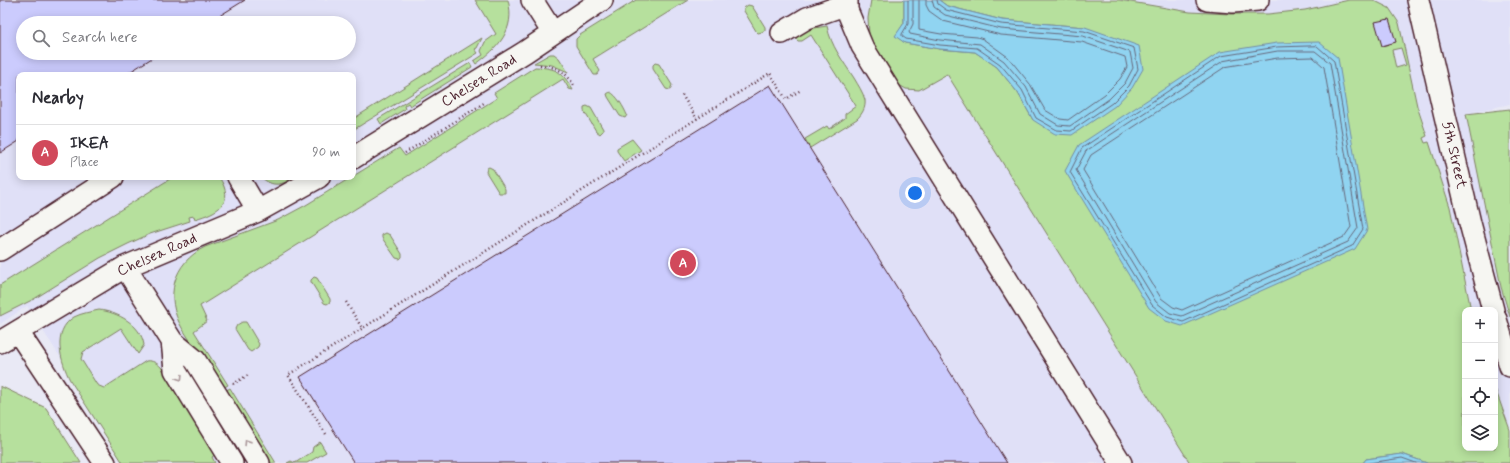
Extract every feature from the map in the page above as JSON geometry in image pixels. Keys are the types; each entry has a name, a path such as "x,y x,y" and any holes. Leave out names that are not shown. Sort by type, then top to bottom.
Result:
{"street":[{"path":"532,0 553,33"},
{"name":"Chelsea Road","path":"356,156 525,52 602,0"},
{"path":"1207,0 1233,2 1258,0"},
{"name":"5th Street","path":"1418,0 1470,223 1492,307"},
{"path":"782,33 806,18 847,2 847,10 862,46 1121,463"},
{"path":"0,250 108,180"},
{"path":"240,180 258,211"},
{"name":"Chelsea Road","path":"0,342 125,266 258,211 314,180"},
{"path":"125,266 172,341 194,360 259,463"},
{"path":"1498,326 1510,366"},
{"path":"18,332 105,463"},
{"path":"172,341 175,370 232,463"}],"path":[{"path":"535,66 550,66 563,72 575,87"},
{"path":"326,434 288,374 770,73 786,99 801,90"},
{"path":"682,95 697,119"},
{"path":"405,153 487,100"},
{"path":"346,302 362,328"},
{"path":"229,387 250,374"}],"shaded area":[{"path":"0,0 1510,0 1510,104 1474,112 1510,206 1510,463 129,463 27,306 0,324"}],"green space":[{"path":"475,0 508,0 510,11 507,29 498,45 476,64 474,61 483,55 481,51 485,42 496,34"},
{"path":"636,0 688,0 593,59 600,71 597,75 594,75 576,46 576,39"},
{"path":"871,0 904,0 904,23 896,36 905,43 939,49 975,52 997,67 1018,93 1033,120 1085,27 1002,20 947,6 939,0 1119,0 1190,12 1230,14 1268,14 1305,10 1349,0 1373,0 1389,8 1399,23 1417,106 1427,136 1423,138 1425,143 1429,142 1450,207 1470,307 1462,307 1462,451 1498,451 1498,396 1510,430 1510,463 1427,463 1402,454 1366,459 1363,463 1190,463 947,74 919,90 906,89 899,85 873,44 869,35 868,18","holes":["1401,48 1406,65 1396,68 1392,50"]},
{"path":"748,5 752,6 765,27 765,30 762,32 758,33 756,31 744,11 744,8"},
{"path":"827,26 834,47 862,91 865,106 857,119 810,148 805,139 827,126 829,129 845,118 845,114 856,106 811,35 802,41 798,41 796,39 797,36 808,29"},
{"path":"482,38 475,49 478,53 356,128 356,117"},
{"path":"550,54 554,54 559,58 568,72 552,65 534,63"},
{"path":"470,63 472,67 410,106 408,103 404,106 405,109 381,124 378,119"},
{"path":"655,63 659,64 672,85 670,90 666,89 653,69 653,65"},
{"path":"535,67 549,68 558,72 566,79 573,90 569,89 563,79 200,306 207,321 194,331 228,385 221,389 182,328 177,316 173,293 179,271 185,262 205,247 278,220 347,180 356,180 356,174 399,148 405,156 497,98 494,93"},
{"path":"610,92 622,105 627,115 625,118 620,116 608,97 607,94"},
{"path":"587,106 591,108 603,129 600,134 596,131 584,111 584,107"},
{"path":"1510,109 1510,317 1501,287 1466,114"},
{"path":"632,139 641,150 624,161 617,151 617,148"},
{"path":"489,167 493,169 505,189 505,193 499,193 486,172 487,168"},
{"path":"168,180 221,180 224,186 226,194 225,200 222,205 211,213 195,219 194,216 189,217 190,221 150,234 128,244 100,258 34,299 0,316 0,285"},
{"path":"265,180 290,180 278,184 270,183"},
{"path":"386,233 390,235 402,254 400,259 396,258 382,238 382,235"},
{"path":"314,277 317,278 330,299 330,302 327,304 324,303 311,282"},
{"path":"99,310 113,313 127,320 138,331 144,345 138,354 121,328 83,352 81,359 97,385 104,388 146,361 156,363 161,367 216,454 212,457 215,463 123,463 70,380 61,356 60,338 62,330 67,323 74,317"},
{"path":"242,322 246,322 259,344 258,347 251,352 248,350 235,329 237,325"},
{"path":"0,386 46,408 81,463 0,463"},
{"path":"230,388 276,463 267,463 223,392"},
{"path":"320,442 326,452 307,463 295,463 312,452 313,447"}],"water":[{"path":"904,0 939,0 947,6 1002,20 1085,27 1139,46 1143,69 1132,88 1115,106 1072,135 1055,134 1033,120 1018,93 997,67 975,52 940,49 905,43 895,36 904,23"},
{"path":"1319,42 1338,58 1367,230 1355,249 1182,326 1166,321 1149,308 1065,171 1079,145 1220,52 1277,43"},
{"path":"1402,454 1427,463 1363,463 1366,459"}],"building":[{"path":"0,0 245,0 219,16 16,16 16,60 149,60 130,72 16,72 16,143 0,153"},
{"path":"1389,19 1396,42 1382,46 1375,22"},
{"path":"770,85 1007,463 354,463 300,377"}],"place":[{"name":"IKEA","path":"683,263"}]}
